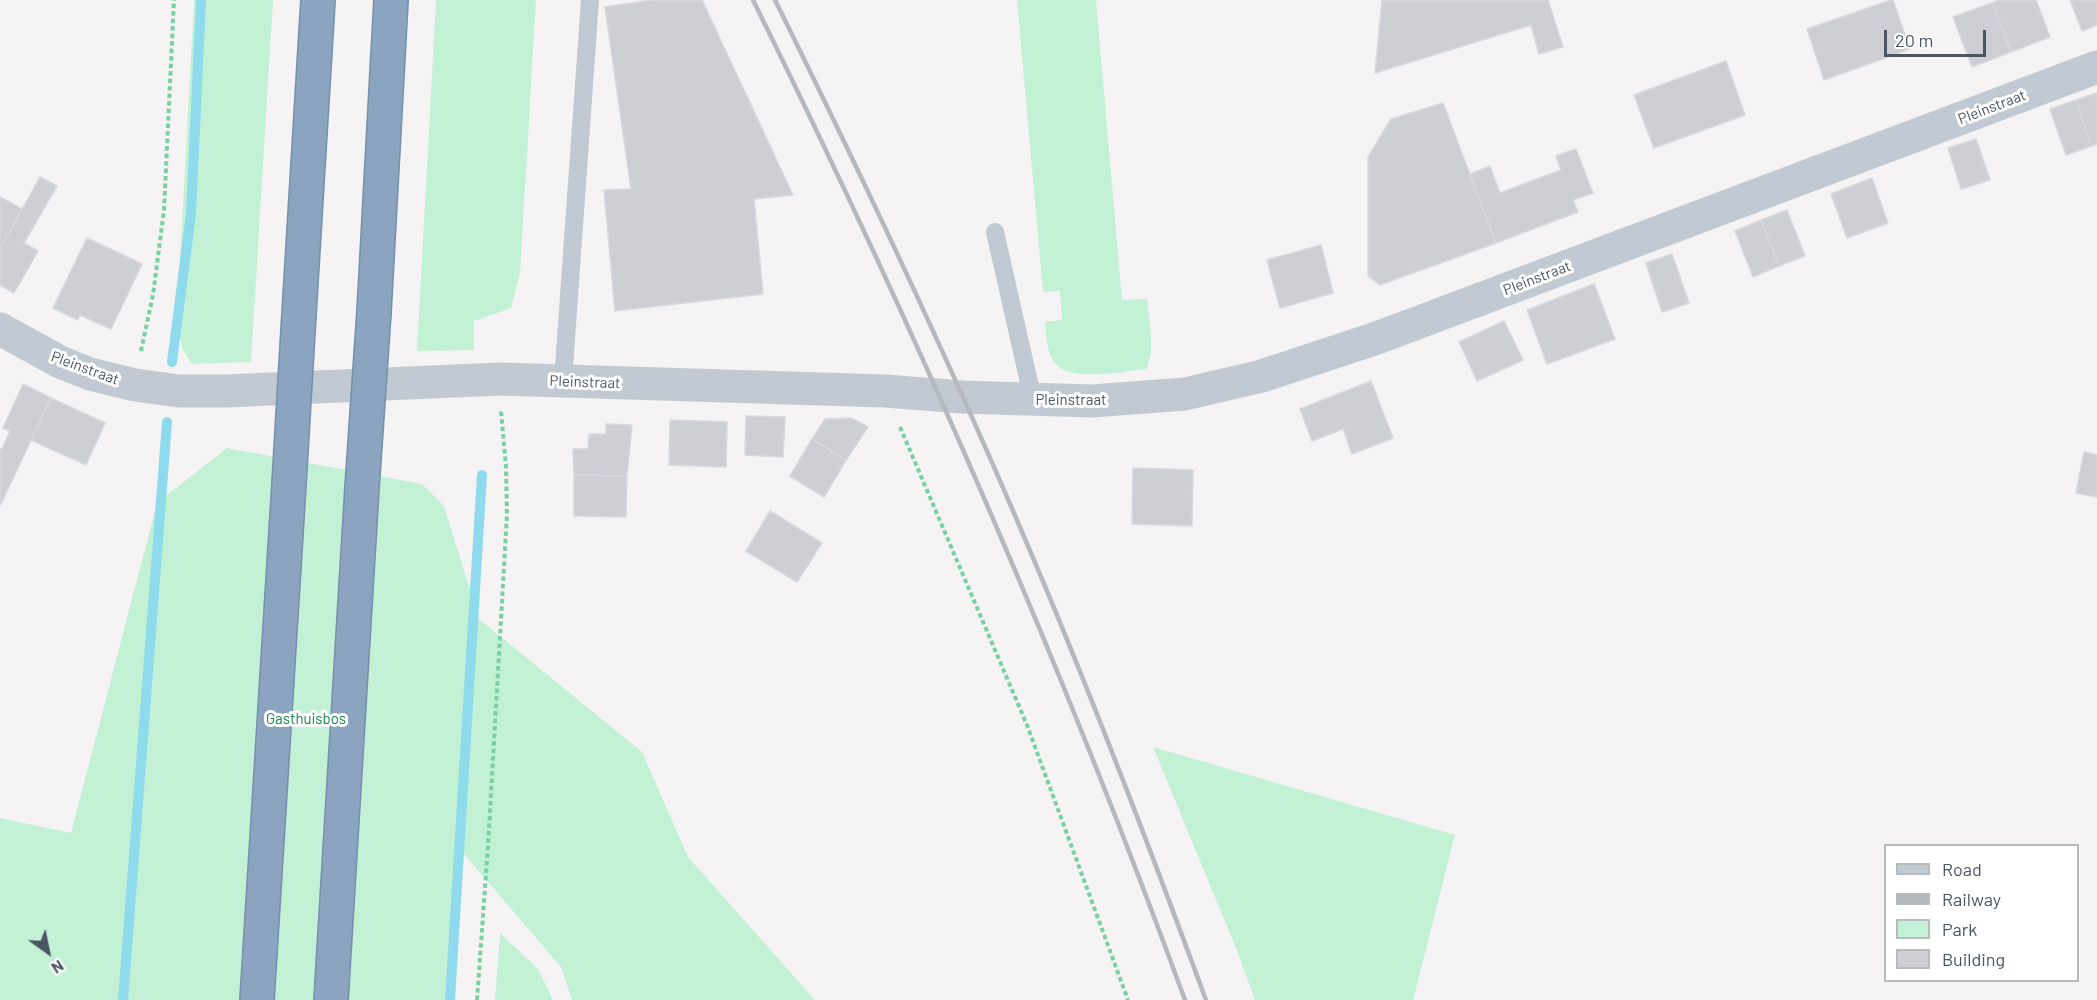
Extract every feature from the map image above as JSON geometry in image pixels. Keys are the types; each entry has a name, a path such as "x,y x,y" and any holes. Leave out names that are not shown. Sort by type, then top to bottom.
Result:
{"highway":[{"path":"257,1000 318,0"},
{"path":"331,1000 391,0"}],"street":[{"name":"Pleinstraat","path":"0,329 60,362 90,374 124,383 179,391 226,391 475,379 885,391 1034,400 1092,401 1185,394 1262,376 1377,338 2097,67"}],"lane":[{"path":"563,381 590,0"},
{"path":"995,232 1034,400"}],"path":[{"path":"140,359 153,295 164,210 174,0"},
{"path":"885,391 1027,725 1128,1000"},
{"path":"477,1000 507,514 506,467 500,405"}],"green space":[{"path":"194,0 273,0 251,362 192,364 182,348 177,319"},
{"path":"436,0 536,0 520,273 511,308 474,321 474,350 417,351"},
{"path":"1017,0 1096,0 1122,300 1147,299 1151,352 1146,369 1080,374 1062,369 1050,355 1045,322 1062,320 1060,291 1043,292"},
{"name":"Gasthuisbos","path":"227,448 422,484 444,506 479,619 642,752 688,857 815,1000 572,1000 561,967 459,848 449,1000 0,1000 0,818 71,833 157,503"},
{"path":"1153,747 1455,835 1413,1000 1255,1000 1236,948"},
{"path":"500,933 538,969 553,1000 495,1000"}],"building":[{"path":"653,0 702,0 793,195 754,199 763,294 615,311 604,190 631,189 605,7"},
{"path":"1382,0 1548,0 1563,47 1539,54 1531,25 1375,73"},
{"path":"1893,0 1910,49 1824,80 1807,29"},
{"path":"1999,0 2036,0 2050,37 2011,52 1992,3"},
{"path":"2070,0 2097,0 2097,25 2082,31"},
{"path":"1992,3 2011,52 1972,67 1953,17"},
{"path":"1726,61 1745,115 1654,148 1634,95"},
{"path":"2097,93 2097,144 2091,146 2076,100"},
{"path":"2076,100 2091,146 2066,155 2050,109"},
{"path":"1443,103 1496,243 1380,285 1368,276 1368,157 1391,119"},
{"path":"1976,139 1990,180 1961,189 1948,148"},
{"path":"1576,149 1593,193 1573,200 1578,212 1496,243 1470,174 1490,166 1500,193 1561,170 1556,156"},
{"path":"40,177 57,186 24,243 38,251 14,293 0,285 0,249"},
{"path":"1872,178 1888,223 1847,238 1831,194"},
{"path":"0,197 22,209 0,249"},
{"path":"1787,210 1805,256 1779,266 1761,220"},
{"path":"1761,220 1779,266 1753,277 1735,231"},
{"path":"87,238 142,264 111,329 80,315 78,320 53,308"},
{"path":"1321,245 1333,293 1280,308 1267,260"},
{"path":"1672,254 1689,303 1662,312 1646,263"},
{"path":"1594,284 1615,339 1547,364 1527,310"},
{"path":"1504,321 1523,360 1477,381 1459,342"},
{"path":"1371,381 1393,438 1352,454 1343,429 1312,441 1300,409"},
{"path":"23,384 51,398 0,506 0,449 10,431 3,428"},
{"path":"51,398 105,423 86,465 31,440"},
{"path":"746,416 785,417 783,457 745,455"},
{"path":"851,418 868,427 846,460 812,439 825,419"},
{"path":"670,420 727,422 726,467 669,465"},
{"path":"606,424 632,425 627,476 574,475 573,449 588,449 589,434 606,434"},
{"path":"812,439 846,460 824,497 790,476"},
{"path":"2084,452 2097,455 2097,497 2076,493"},
{"path":"1133,468 1193,470 1192,526 1132,524"},
{"path":"574,475 627,476 626,517 574,516"},
{"path":"770,511 822,543 797,582 746,551"}],"waterway":[{"path":"172,362 191,214 201,0"},
{"path":"123,1000 167,422"},
{"path":"450,1000 482,475"}],"railway":[{"path":"753,0 871,246 982,494 1087,746 1185,1000"},
{"path":"775,0 906,272 1052,602 1098,715 1206,1000"}]}
